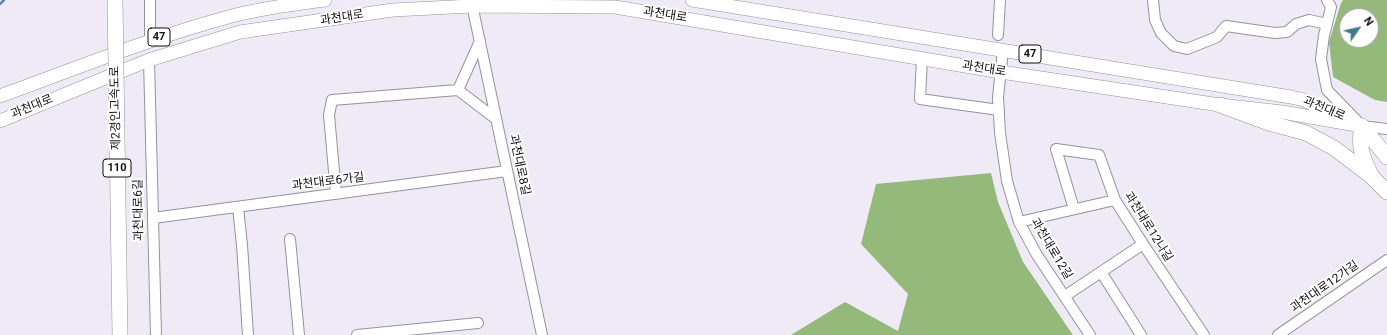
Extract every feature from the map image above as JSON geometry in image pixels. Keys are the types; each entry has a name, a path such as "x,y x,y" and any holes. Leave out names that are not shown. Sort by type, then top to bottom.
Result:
{"highway":[{"name":"제2경인고속도로","path":"105,0 110,335"},
{"name":"제2경인고속도로","path":"114,0 120,335"},
{"path":"1220,105 1269,123 1306,133 1334,148 1371,176 1387,192"},
{"name":"47","path":"1362,126 1387,157"},
{"path":"1362,126 1359,141 1371,176"}],"main road":[{"name":"과천대로","path":"0,96 150,40 233,15 325,0"},
{"name":"과천대로","path":"692,0 1291,97 1304,100 1362,126"},
{"name":"과천대로","path":"0,120 149,60 240,32 393,10 472,3 615,7 1001,72 1220,105 1282,112 1362,126"},
{"path":"1282,112 1290,109 1292,106 1293,102 1291,97"}],"street":[{"path":"150,0 150,40"},
{"path":"998,35 1000,0"},
{"path":"1153,0 1155,20 1161,33 1174,46 1187,49 1217,37 1226,26 1275,33 1287,32 1296,24 1309,20 1327,24"},
{"path":"1327,0 1331,7 1324,35 1321,59 1327,90 1362,126 1387,129"},
{"name":"과천대로8길","path":"472,3 542,335"},
{"path":"458,90 480,41"},
{"name":"과천대로12길","path":"1003,50 998,97 1000,133 1007,180 1019,222 1037,255 1090,335"},
{"path":"922,58 920,99 999,110"},
{"name":"과천대로6길","path":"149,60 156,335"},
{"path":"336,194 329,115 332,100 458,90 496,119"},
{"name":"과천대로12나길","path":"1074,209 1056,149 1099,155 1115,200 1204,335"},
{"name":"과천대로6가길","path":"153,218 507,172"},
{"path":"1019,222 1115,200"},
{"path":"238,206 248,335"},
{"path":"290,239 300,335"},
{"path":"1065,296 1143,244"},
{"name":"과천대로12가길","path":"1278,335 1387,260"},
{"path":"1101,272 1140,335"},
{"path":"357,335 478,323"}],"green space":[{"path":"1343,0 1387,0 1387,102 1375,100 1333,77 1329,42 1339,10 1339,48 1379,48 1379,8 1339,8"},
{"path":"991,173 998,202 1023,262 1073,335 791,335 845,302 898,331 908,294 861,244 876,184"}],"waterway":[{"path":"0,4 4,0"}]}
